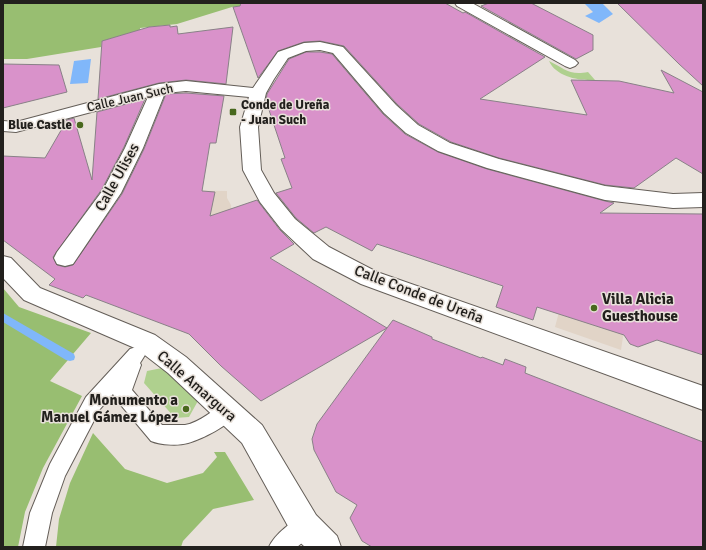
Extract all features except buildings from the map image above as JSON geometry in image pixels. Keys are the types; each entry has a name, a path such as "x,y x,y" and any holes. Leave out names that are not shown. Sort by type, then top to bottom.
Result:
{"street":[{"path":"462,3 570,63"},
{"name":"Calle Conde de Ureña","path":"703,200 673,201 605,193 494,164 444,147 412,129 390,109 338,50 320,46 304,47 283,55 266,78 258,93 249,127 252,170 267,197 288,224 321,253 369,278 703,398"},
{"name":"Calle Juan Such","path":"3,126 16,127 159,89 186,86 258,93"},
{"name":"Calle Ulises","path":"65,258 111,193 134,148 159,89"},
{"name":"Calle Amargura","path":"3,264 32,294 82,314 141,349 177,365 226,412 252,434 305,526 326,547"}],"lane":[{"path":"141,349 122,392 158,434 187,434 213,422 226,412"},
{"path":"34,547 41,513 60,464 93,404 141,349"},
{"path":"280,547 305,526"}],"shaded area":[{"path":"124,189 227,191 227,198 231,205 232,220 205,216 175,206 122,193"},
{"name":"Villa Alicia Guesthouse","path":"572,263 626,317 621,350 555,327"}],"green space":[{"path":"3,3 272,3 232,7 177,24 140,28 140,30 102,41 101,47 27,59 3,59"},
{"path":"549,61 571,72 588,72 595,80 582,80 569,77 557,71"},
{"path":"3,288 19,307 91,333 50,381 82,396 43,468 25,512 18,547 3,547"},
{"path":"162,368 199,399 189,417 175,418 144,383 147,371"},
{"path":"93,433 125,469 167,483 203,473 217,457 214,452 225,452 254,500 213,509 183,541 181,547 56,547 59,519 70,483"}],"water":[{"path":"584,3 602,3 613,14 599,23 585,16 593,12"},
{"path":"91,59 88,83 70,84 74,61"}],"waterway":[{"path":"3,317 70,357"}],"place":[{"name":"Conde de Ureña - Juan Such","path":"233,112"},
{"name":"Blue Castle","path":"80,125"},
{"name":"Villa Alicia Guesthouse","path":"594,308"},
{"name":"Monumento a Manuel Gámez López","path":"186,409"}]}
